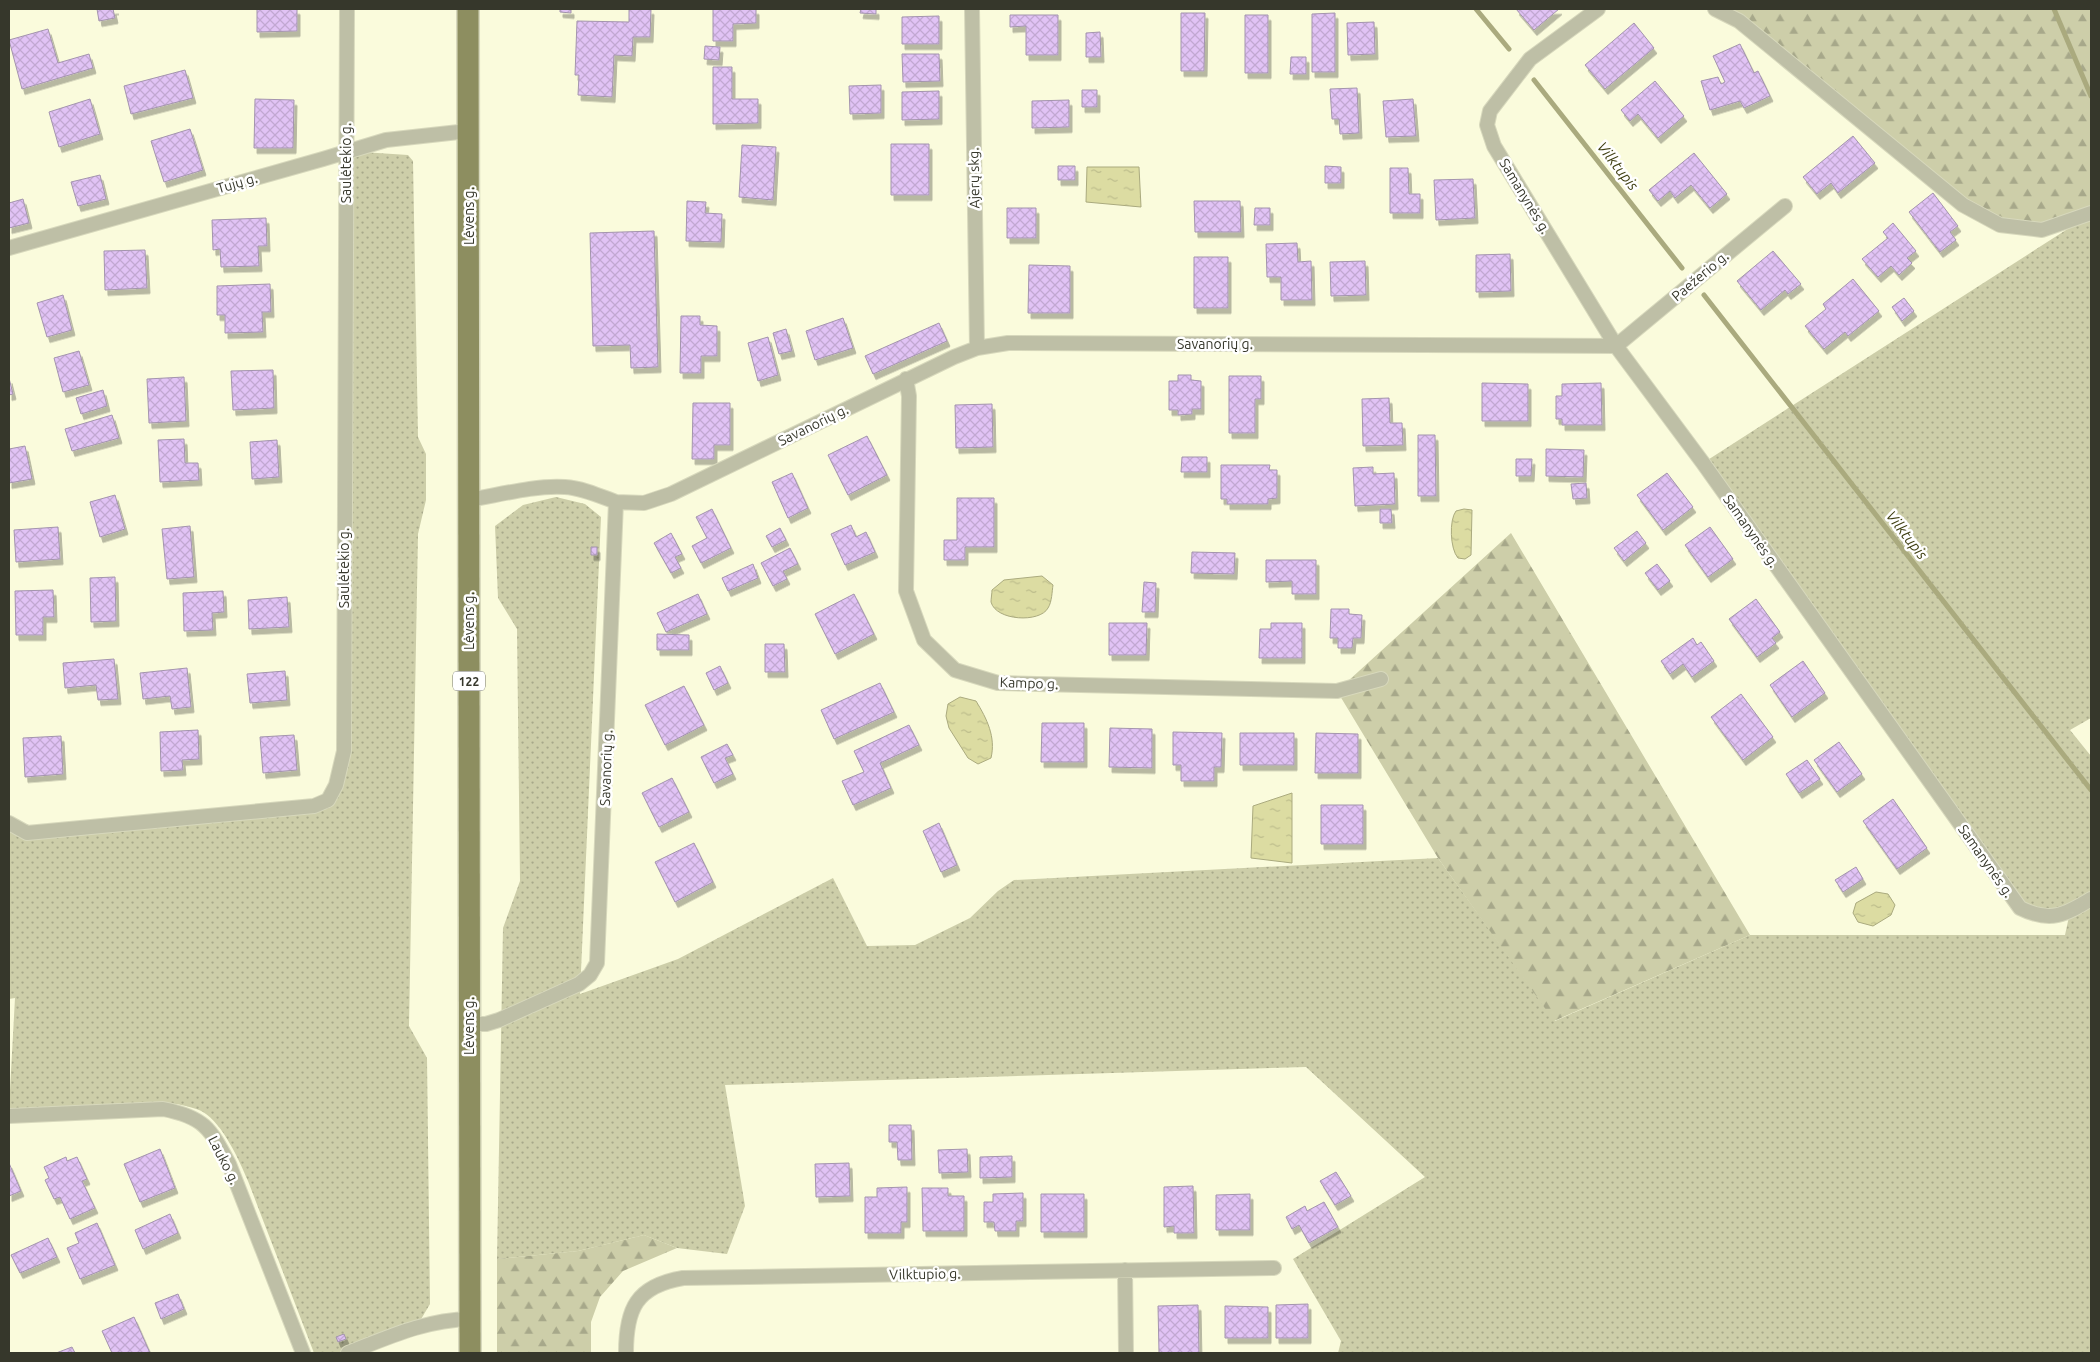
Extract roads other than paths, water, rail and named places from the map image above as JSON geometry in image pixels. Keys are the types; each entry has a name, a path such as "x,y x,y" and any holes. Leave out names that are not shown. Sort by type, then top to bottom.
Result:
{"main road":[{"name":"Lėvens g.","path":"468,9 470,1353"}],"street":[{"name":"Saulėtekio g.","path":"9,823 27,833 314,806 328,800 336,785 344,751 347,9"},
{"name":"Ajerų skg.","path":"972,9 977,348"},
{"name":"Samanynės g.","path":"1598,9 1530,59 1490,111 1487,125 1494,146 1616,346 1708,471 2020,908 2035,915 2051,916 2070,912 2091,899"},
{"path":"1716,9 1738,21 1963,205 2000,225 2042,230 2091,214"},
{"name":"Tujų g.","path":"9,248 386,140 468,131"},
{"name":"Paežerio g.","path":"1616,346 1785,206"},
{"name":"Savanorių g.","path":"470,1024 486,1024 499,1020 579,984 590,975 597,963 616,502 644,503 671,494 906,379 977,348 1008,343 1616,346"},
{"name":"Kampo g.","path":"906,379 909,396 906,591 924,640 955,670 998,683 1336,691 1381,679"},
{"path":"469,500 539,488 565,487 588,492 616,502"},
{"name":"Lauko g.","path":"9,1116 162,1109 183,1113 203,1123 216,1139 229,1164 303,1353"},
{"name":"Vilktupio g.","path":"626,1353 629,1317 636,1301 649,1288 666,1281 683,1278 1274,1268"},
{"path":"1125,1270 1126,1353"},
{"path":"348,1353 417,1326 442,1320 470,1319"}],"water":[{"path":"1087,167 1139,167 1141,207 1086,202"},
{"path":"1472,510 1471,555 1465,559 1458,558 1455,554 1451,534 1452,521 1456,511"},
{"path":"1042,576 1053,585 1050,603 1043,613 1028,618 1018,618 1001,613 991,602 992,590 1004,580"},
{"path":"960,697 976,701 990,728 991,758 978,764 968,758 949,728 946,716 948,704"},
{"path":"1292,793 1292,863 1251,858 1253,806"},
{"path":"1876,892 1888,894 1895,905 1891,915 1873,926 1858,922 1853,913 1856,903"}],"waterway":[{"name":"Vilktupis","path":"1476,9 1509,49"},
{"path":"2054,9 2091,96"},
{"name":"Vilktupis","path":"1534,80 1682,268"},
{"name":"Vilktupis","path":"1704,295 2091,790"}]}
